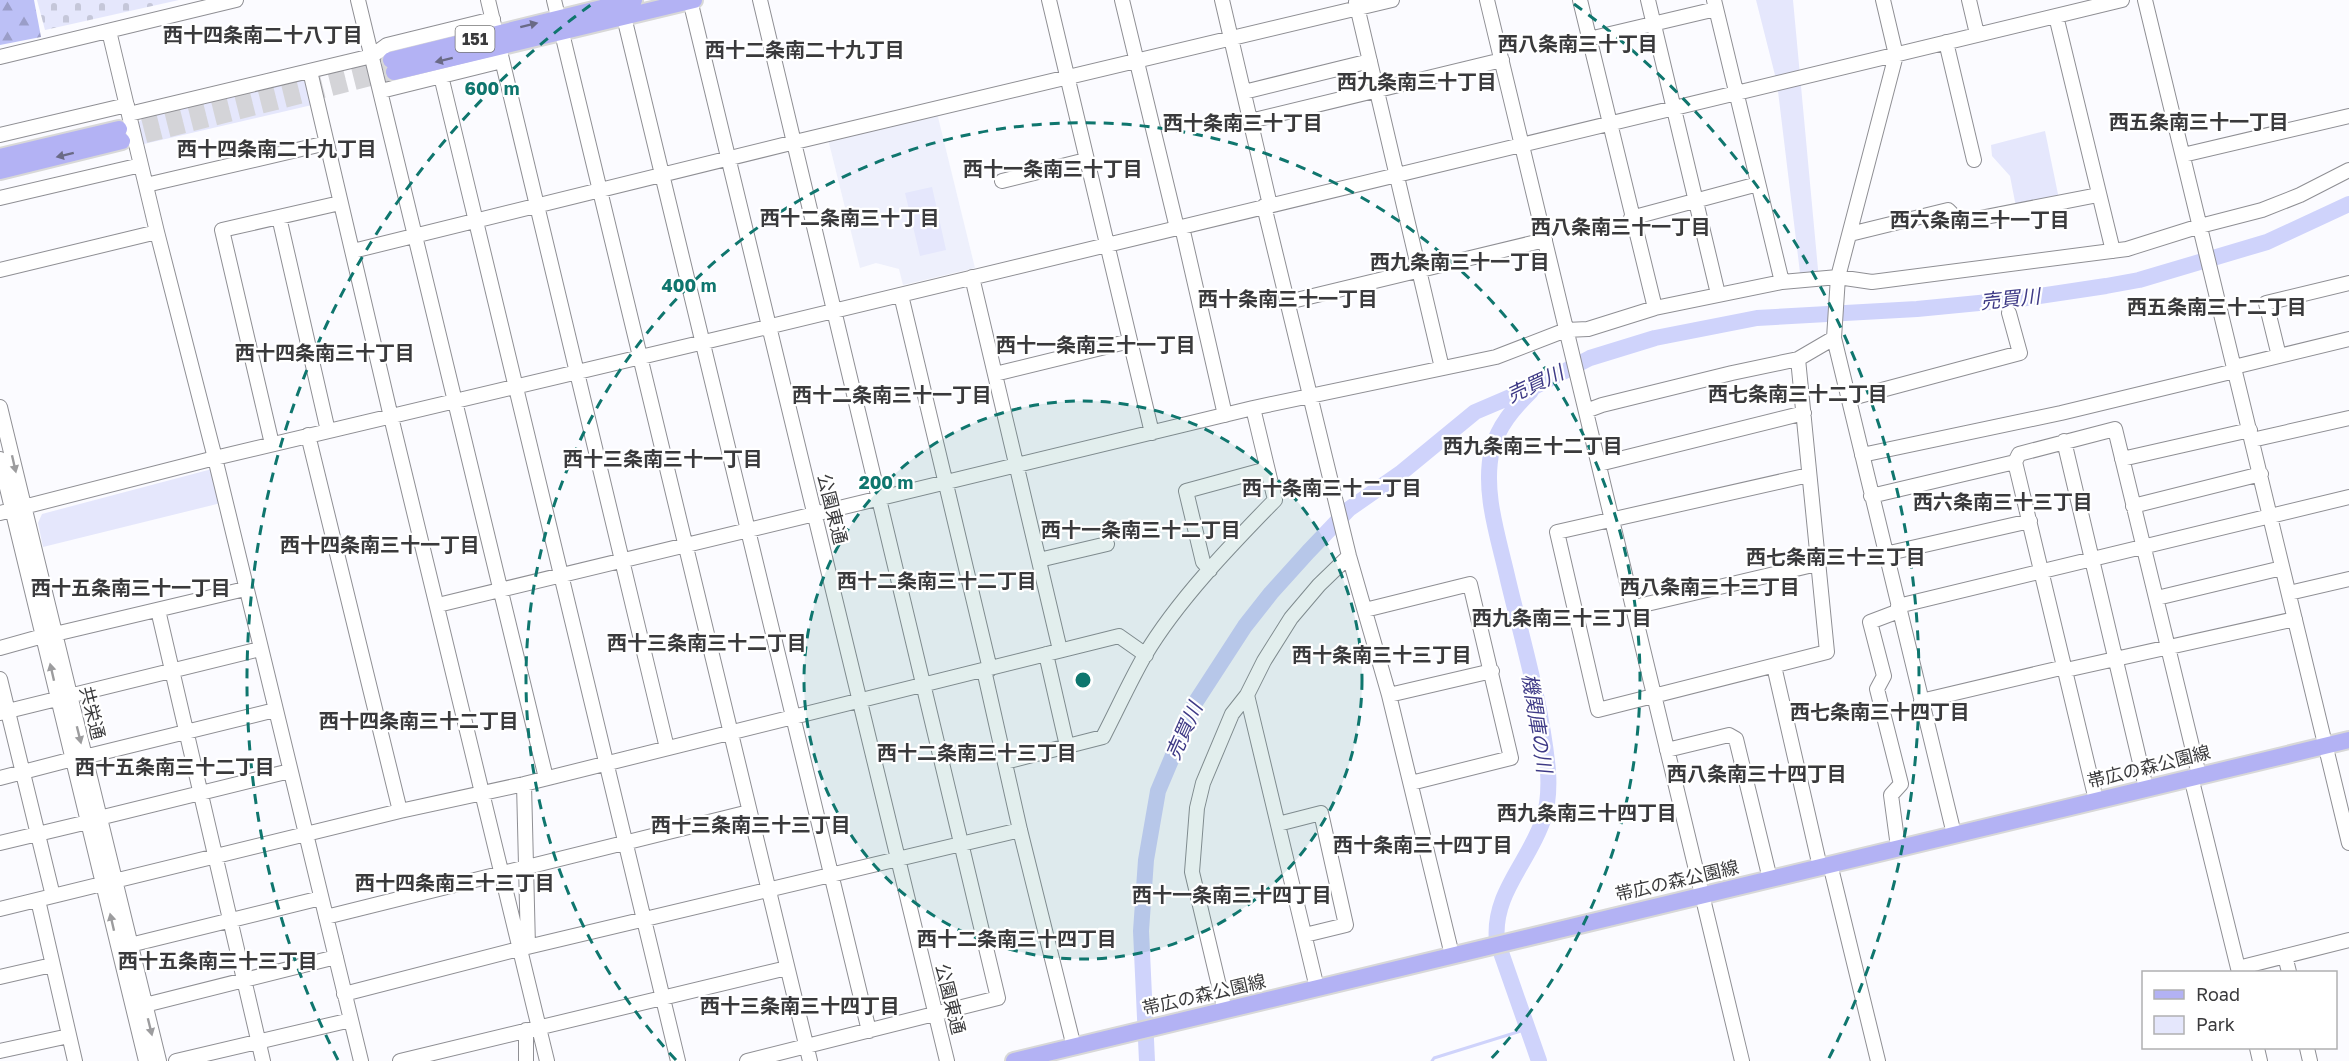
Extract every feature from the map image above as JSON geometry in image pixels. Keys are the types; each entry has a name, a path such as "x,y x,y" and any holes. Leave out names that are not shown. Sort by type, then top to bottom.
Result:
{"main road":[{"name":"151","path":"392,66 560,25 625,5 691,0"},
{"path":"0,157 121,135 0,171"},
{"name":"帯広の森公園線","path":"1014,1061 2349,740"}],"street":[{"path":"0,57 236,0"},
{"path":"358,0 546,778"},
{"path":"488,0 667,748"},
{"path":"555,0 810,1061"},
{"name":"公園東通","path":"691,0 947,1061"},
{"path":"747,1061 998,998 760,0"},
{"path":"1049,0 1152,433"},
{"path":"1122,0 1225,415"},
{"path":"1222,0 1310,395 1349,553 1389,695 1452,955"},
{"path":"352,252 795,142 1231,39 1356,4 1392,0"},
{"path":"1487,0 1742,1061"},
{"path":"1580,0 1654,308"},
{"path":"1648,0 1718,294"},
{"path":"1883,0 1896,55 1838,281 1834,335 1898,609 1954,834"},
{"path":"1969,0 1977,34"},
{"path":"12,510 308,435 704,343 2122,0"},
{"path":"2145,0 2349,843"},
{"path":"1356,4 1442,368"},
{"path":"625,5 663,175 869,1031"},
{"path":"1590,39 1715,5 1782,282"},
{"path":"2056,16 2113,251"},
{"path":"109,31 361,1061"},
{"path":"0,135 310,71 372,56 387,45 497,40"},
{"path":"381,91 441,76 497,40"},
{"path":"1946,42 1974,160"},
{"path":"1250,121 1502,60"},
{"path":"1244,92 1370,61"},
{"path":"310,71 501,873 524,948"},
{"path":"441,76 678,1061"},
{"path":"2183,154 2349,116"},
{"path":"146,185 327,143"},
{"path":"1002,181 1086,160"},
{"path":"0,198 141,165"},
{"path":"438,605 1253,408 1496,357 1654,308 1718,294 1782,282 1872,282 2113,251 2262,210 2349,170"},
{"path":"1631,218 1758,184"},
{"path":"1850,234 1948,210 1960,222 2098,195"},
{"path":"272,444 222,230 340,203"},
{"path":"279,217 328,431"},
{"path":"0,270 157,232"},
{"path":"1288,302 1545,240"},
{"path":"972,278 1039,560 1067,746"},
{"path":"2279,356 2266,303 2349,283"},
{"path":"901,295 987,669 1020,830 1074,1047"},
{"path":"1848,399 2020,353 2009,313"},
{"path":"1585,405 1602,405 1798,359 1834,335"},
{"path":"1862,455 2061,413 2349,339"},
{"path":"995,374 1130,340"},
{"path":"1798,359 1827,652 1598,710 1557,532 1809,475"},
{"name":"共栄通","path":"0,407 12,510"},
{"path":"1005,762 1103,737 1146,655 1161,632 1209,570 1275,500 1253,408"},
{"path":"1599,464 1804,413"},
{"path":"2122,459 2349,418"},
{"path":"2096,800 2043,570 2015,462 2019,454 2115,429 2169,647 2238,970 2349,940"},
{"path":"308,435 400,811"},
{"path":"2064,441 2146,788"},
{"name":"共栄通","path":"0,459 64,696 109,882 146,1061"},
{"path":"1871,496 2015,462"},
{"path":"1209,570 1203,562 1186,491 1267,469"},
{"path":"2133,506 2260,474"},
{"path":"1898,848 1891,795 1901,784 1877,689 1884,676 1870,622 1898,609 2043,570 2349,497"},
{"path":"1885,554 2030,520"},
{"path":"1039,560 1107,544"},
{"path":"1225,1011 1192,872 1197,808 1203,783 1232,714 1247,695 1264,661 1291,618 1318,585 1349,553"},
{"path":"1634,608 1817,564"},
{"path":"2157,598 2283,568"},
{"path":"2289,593 2349,579"},
{"path":"1365,610 1470,584 1511,758 1411,783"},
{"path":"0,648 245,589"},
{"path":"158,610 263,1061"},
{"path":"1921,700 2295,619"},
{"path":"0,909 305,833 606,764 1119,636 1146,655"},
{"path":"4,712 260,649"},
{"path":"1774,666 1878,1061"},
{"path":"1389,695 1492,671"},
{"path":"0,679 4,712 22,772 53,896"},
{"path":"1247,695 1317,988"},
{"path":"0,778 275,710"},
{"path":"1667,750 1728,735 1736,739 1770,879"},
{"path":"0,843 290,771"},
{"path":"524,784 527,866 524,948 533,1028 548,1061"},
{"path":"326,917 749,812"},
{"path":"1278,824 1321,813 1346,925 1305,935"},
{"path":"345,994 524,948 1020,830"},
{"name":"共栄通","path":"109,882 130,945 159,1061"},
{"path":"130,945 321,898"},
{"path":"38,900 75,1061"},
{"path":"2285,956 2289,971"},
{"path":"145,1005 336,957"},
{"path":"0,977 52,965"},
{"path":"400,1061 788,968"},
{"path":"176,1061 351,1020"},
{"path":"526,1061 533,1028"},
{"path":"0,1051 69,1036"}],"shaded area":[{"path":"937,113 975,268 903,285 899,269 876,263 860,268 828,139"}],"green space":[{"path":"0,0 34,0 41,37 0,45"},
{"path":"37,0 179,0 45,30"},
{"path":"1756,0 1793,0 1819,280 1801,281 1777,83"},
{"path":"301,79 307,83 312,105 144,144 138,123 143,118"},
{"path":"2045,131 2059,199 2016,207 2010,176 1992,156 1991,145"},
{"path":"932,187 946,250 920,256 905,193"},
{"path":"212,469 221,503 43,547 38,523 42,514"}],"waterway":[{"name":"売買川","path":"1147,1061 1141,931 1146,860 1158,791 1195,703 1245,626 1271,593 1349,509 1402,472 1475,412 1536,386 1590,358 1655,338 1757,318 1917,309 2020,299 2139,280 2267,242 2349,204"},
{"name":"機関庫の川","path":"1531,391 1498,433 1489,466 1489,482 1496,532 1537,699 1548,771 1548,796 1543,820 1506,893 1497,924 1497,941 1539,1061"},
{"path":"1432,1061 1434,1058 1527,1029"}],"tunnel":[{"path":"119,129 391,60"},
{"path":"122,141 394,72"}],"district":[{"name":"西十四条南二十八丁目","path":"263,35"},
{"name":"西八条南三十丁目","path":"1578,44"},
{"name":"西十二条南二十九丁目","path":"805,50"},
{"name":"西九条南三十丁目","path":"1417,82"},
{"name":"西五条南三十一丁目","path":"2199,122"},
{"name":"西十条南三十丁目","path":"1243,123"},
{"name":"西十四条南二十九丁目","path":"277,149"},
{"name":"西十一条南三十丁目","path":"1053,169"},
{"name":"西十二条南三十丁目","path":"850,218"},
{"name":"西六条南三十一丁目","path":"1980,220"},
{"name":"西八条南三十一丁目","path":"1621,227"},
{"name":"西九条南三十一丁目","path":"1460,262"},
{"name":"西十条南三十一丁目","path":"1288,299"},
{"name":"西五条南三十二丁目","path":"2217,307"},
{"name":"西十一条南三十一丁目","path":"1096,345"},
{"name":"西十四条南三十丁目","path":"325,353"},
{"name":"西七条南三十二丁目","path":"1798,394"},
{"name":"西十二条南三十一丁目","path":"892,395"},
{"name":"西九条南三十二丁目","path":"1533,446"},
{"name":"西十三条南三十一丁目","path":"663,459"},
{"name":"西十条南三十二丁目","path":"1332,488"},
{"name":"西六条南三十三丁目","path":"2003,502"},
{"name":"西十一条南三十二丁目","path":"1141,530"},
{"name":"西十四条南三十一丁目","path":"380,545"},
{"name":"西七条南三十三丁目","path":"1836,557"},
{"name":"西十二条南三十二丁目","path":"937,581"},
{"name":"西八条南三十三丁目","path":"1710,587"},
{"name":"西十五条南三十一丁目","path":"131,588"},
{"name":"西九条南三十三丁目","path":"1562,618"},
{"name":"西十三条南三十二丁目","path":"707,643"},
{"name":"西十条南三十三丁目","path":"1382,655"},
{"name":"西七条南三十四丁目","path":"1880,712"},
{"name":"西十四条南三十二丁目","path":"419,721"},
{"name":"西十二条南三十三丁目","path":"977,753"},
{"name":"西十五条南三十二丁目","path":"175,767"},
{"name":"西八条南三十四丁目","path":"1757,774"},
{"name":"西九条南三十四丁目","path":"1587,813"},
{"name":"西十三条南三十三丁目","path":"751,825"},
{"name":"西十条南三十四丁目","path":"1423,845"},
{"name":"西十四条南三十三丁目","path":"455,883"},
{"name":"西十一条南三十四丁目","path":"1232,895"},
{"name":"西十二条南三十四丁目","path":"1017,939"},
{"name":"西十五条南三十三丁目","path":"218,961"},
{"name":"西十三条南三十四丁目","path":"800,1006"}]}
